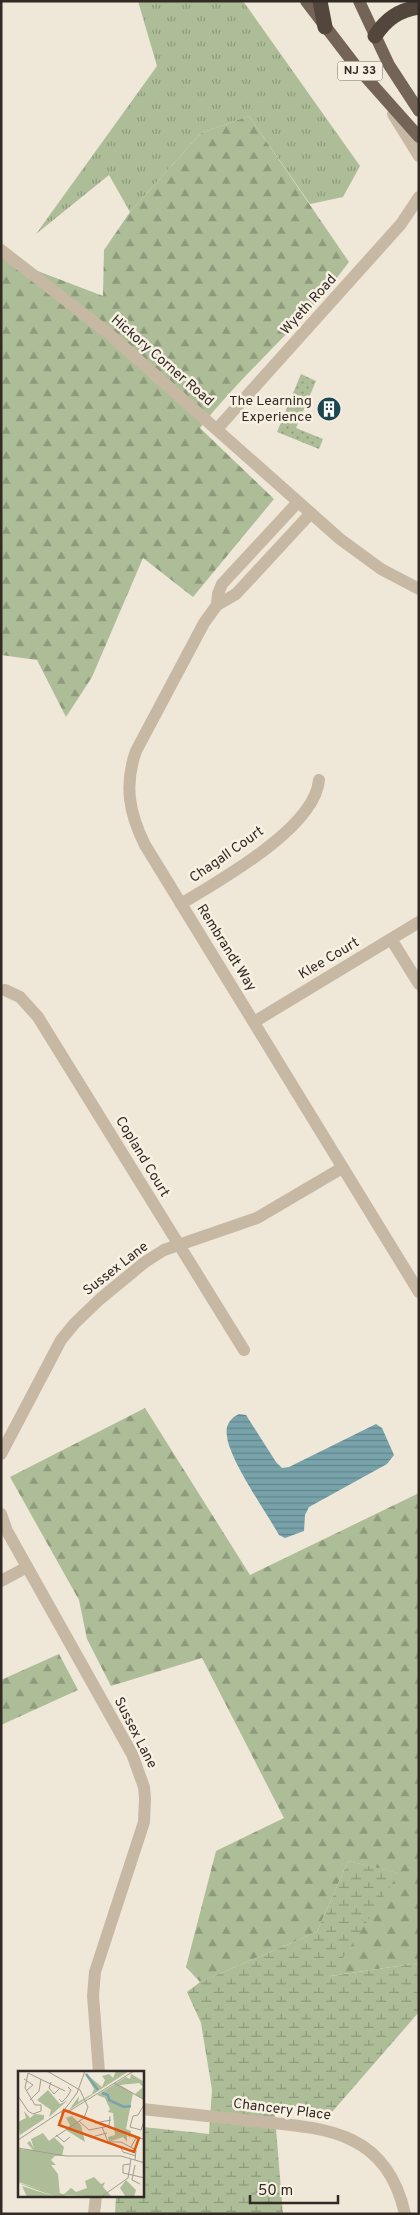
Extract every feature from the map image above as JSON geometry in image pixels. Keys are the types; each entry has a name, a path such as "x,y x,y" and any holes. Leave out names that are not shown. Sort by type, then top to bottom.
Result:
{"highway":[{"path":"320,1 326,26"},
{"path":"375,36 393,15 419,5 415,1"}],"main road":[{"name":"NJ 33","path":"306,1 384,100 419,138"},
{"name":"NJ 33","path":"359,1 389,65 419,111"}],"street":[{"path":"384,100 419,156"},
{"name":"Wyeth Road","path":"217,429 401,224 419,197"},
{"name":"Hickory Corner Road","path":"1,250 108,333 311,514 368,560 419,589"},
{"name":"Rembrandt Way","path":"298,502 222,584 218,594 217,605 164,695 136,751 130,771 129,803 133,819 145,845 419,1292"},
{"name":"Rembrandt Way","path":"217,605 236,594 311,514"},
{"name":"Chagall Court","path":"181,904 249,861 275,840 309,808 317,793 319,780"},
{"name":"Klee Court","path":"254,1022 419,922"},
{"path":"391,939 419,984"},
{"name":"Copland Court","path":"4,990 20,997 38,1017 244,1350"},
{"name":"Sussex Lane","path":"1,1454 57,1349 72,1327 95,1303 154,1256 177,1244 257,1218 342,1168"},
{"name":"Sussex Lane","path":"1,1514 7,1531 132,1754 141,1776 145,1799 141,1835 95,1972 93,1996 99,2071"},
{"path":"1,1581 28,1567"},
{"name":"Chancery Place","path":"144,2109 308,2126 340,2134 363,2146 386,2168 396,2186 405,2214"},
{"path":"94,2214 96,2198"}],"green space":[{"path":"138,1 243,1 360,166 343,197 310,204 249,116 201,133 130,212 109,175 36,234 157,66"},
{"path":"249,116 349,262 314,305 236,386 200,428 274,499 193,597 143,558 92,677 66,717 37,660 1,655 1,257 103,296 104,250 130,212 201,133"},
{"path":"301,374 316,381 296,428 323,439 319,449 277,432"},
{"path":"145,1408 250,1575 419,1493 419,1963 330,1976 398,1873 348,1861 317,1932 200,1982 186,1967 216,1851 284,1818 202,1658 111,1686 87,1639 79,1600 10,1477"},
{"path":"59,1654 78,1690 1,1725 1,1680"},
{"path":"348,1861 399,1873 331,1976 419,1963 419,2012 332,2112 274,2104 283,2214 115,2214 116,2198 144,2198 144,2127 209,2134 212,2090 201,2023 187,1992 200,1982 317,1932"}],"water":[{"path":"239,1414 246,1415 276,1462 282,1468 289,1467 376,1424 382,1428 394,1455 387,1464 309,1507 305,1515 304,1531 285,1538 279,1535 257,1500 229,1446 228,1426 231,1420"}],"place":[{"name":"The Learning Experience","path":"329,409"}]}
